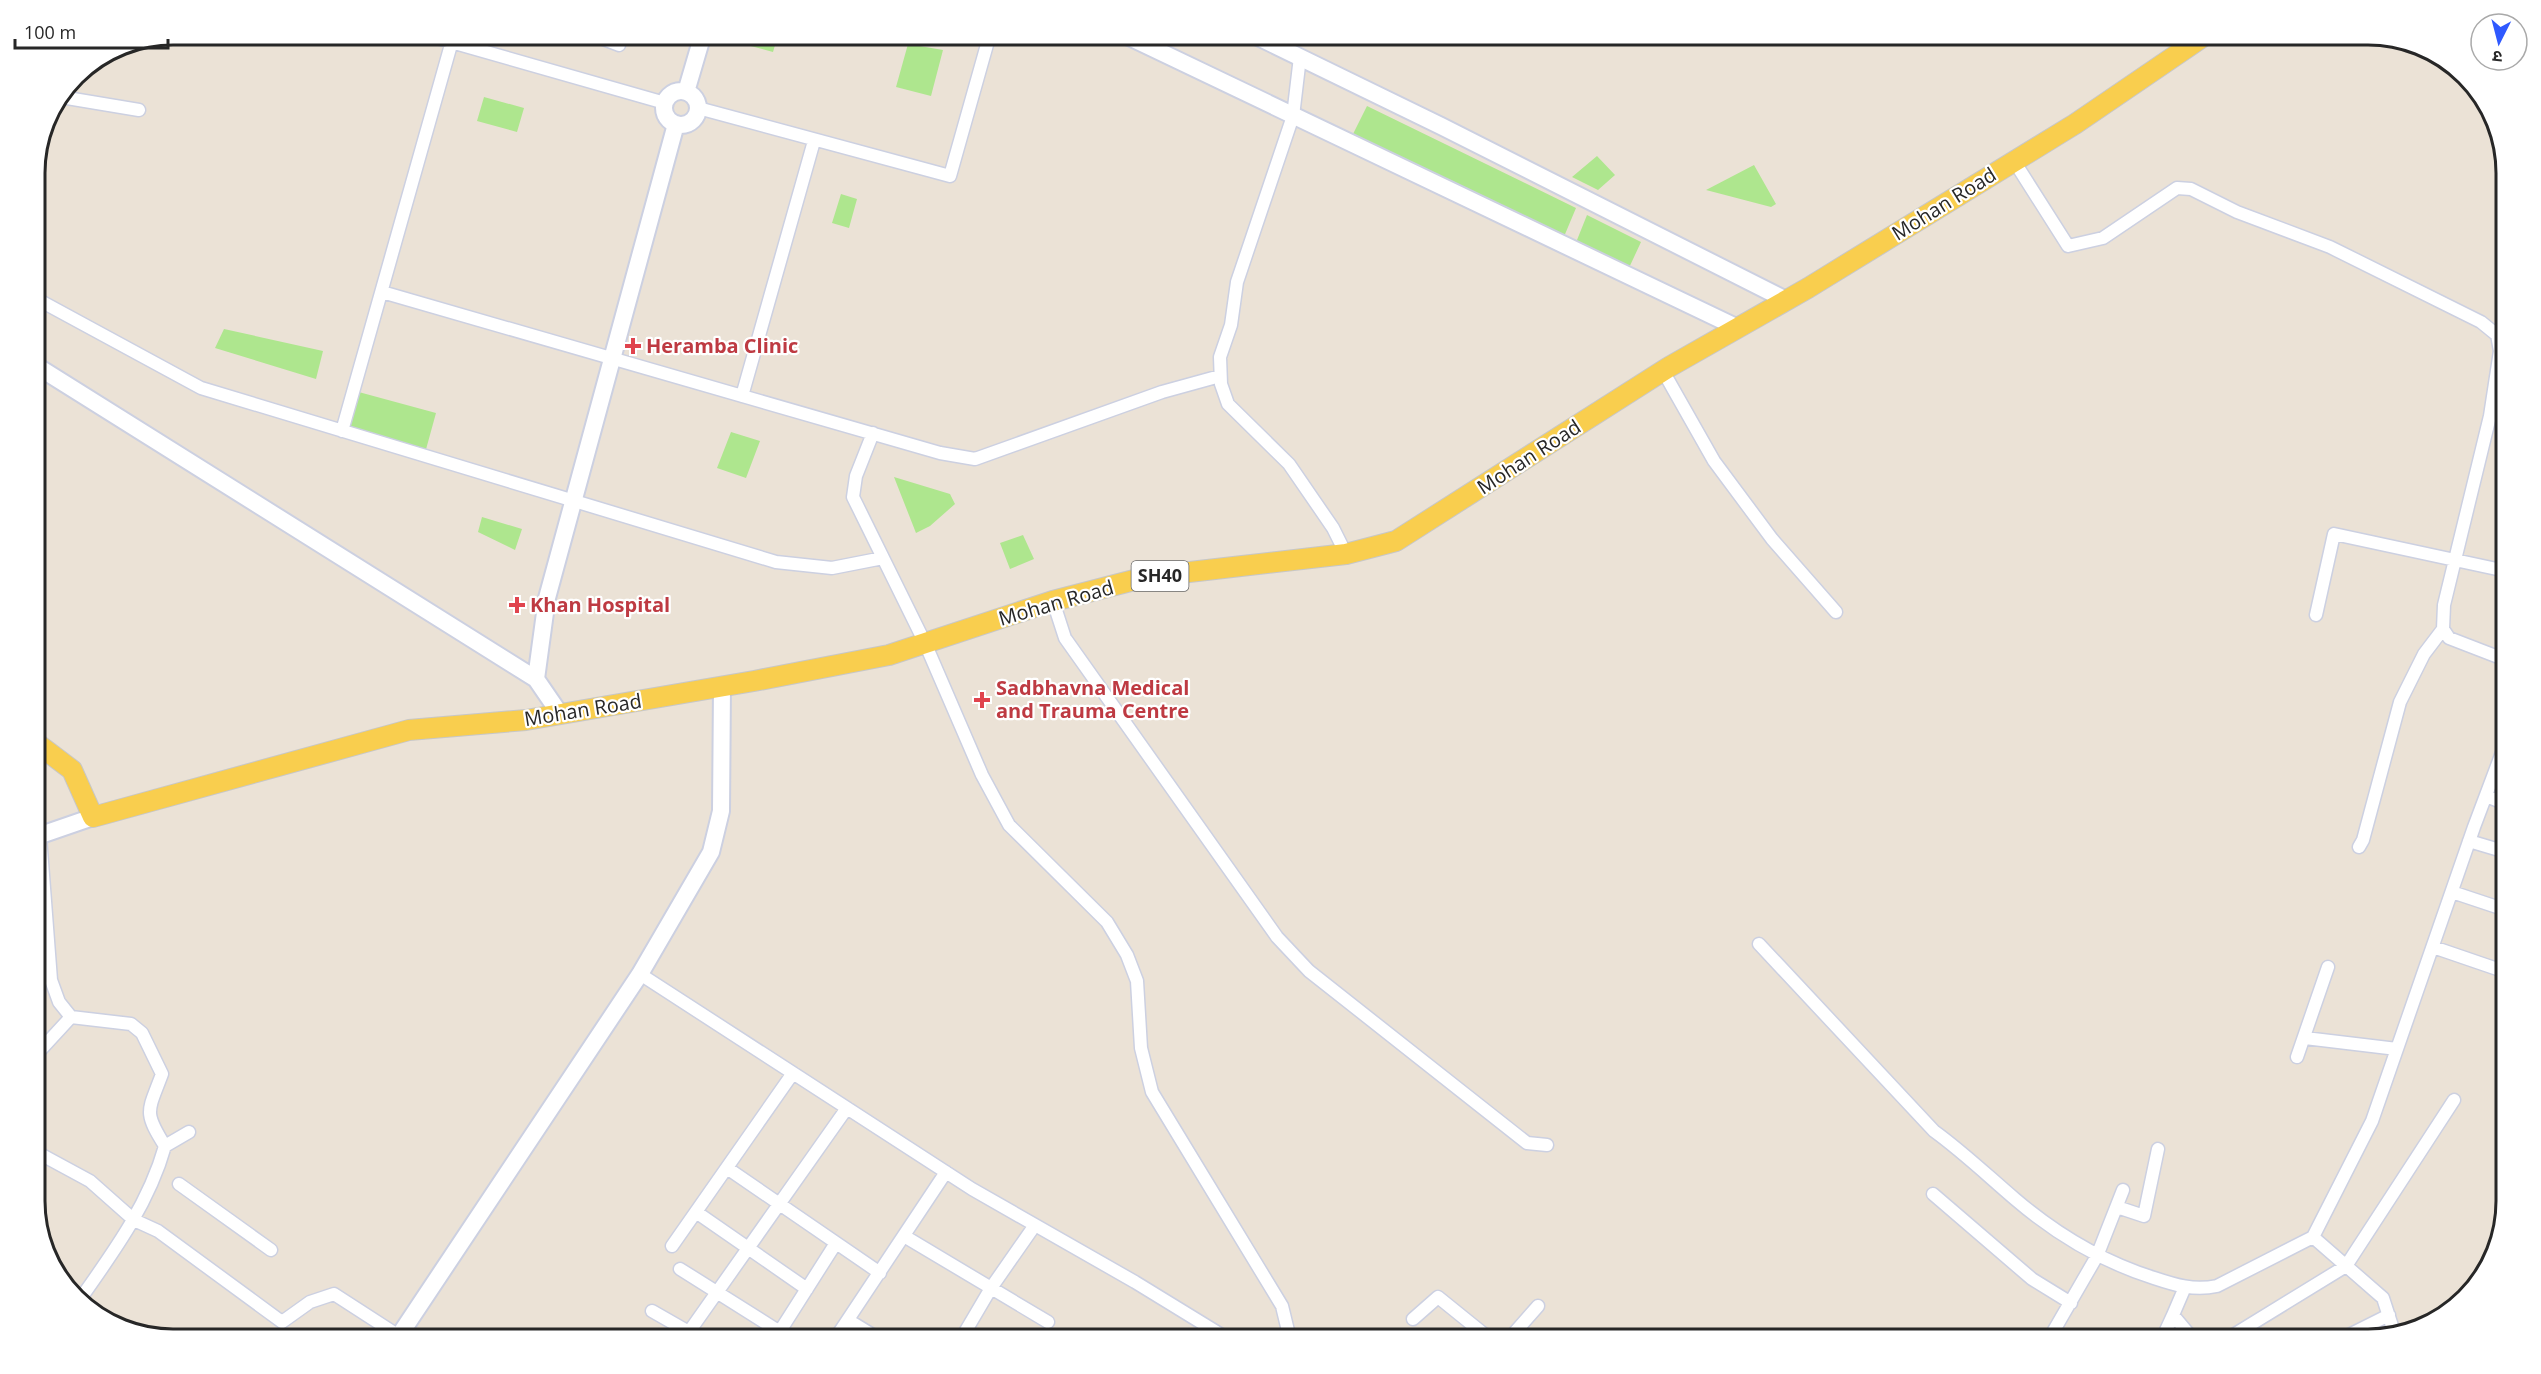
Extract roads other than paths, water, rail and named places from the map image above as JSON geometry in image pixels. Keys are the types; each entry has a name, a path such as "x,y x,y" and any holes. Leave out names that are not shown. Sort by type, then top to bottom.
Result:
{"main road":[{"name":"Mohan Road","path":"93,817 409,730 526,720 722,687 889,655 1053,601 1146,577 1346,554 1396,541 1663,371 1786,300 2075,124 2190,45"},
{"path":"45,750 72,770 93,817"}],"street":[{"path":"342,431 451,45"},
{"path":"476,45 665,103"},
{"path":"686,92 700,45"},
{"path":"698,108 950,176 987,45"},
{"path":"1146,45 1738,328"},
{"path":"1281,45 1300,57 1786,300"},
{"path":"1300,57 1293,116 1237,282 1231,325 1220,357 1221,384 1228,404 1289,464 1334,528 1346,554"},
{"path":"676,92 686,92 695,98 698,108 691,121 682,125 676,124 665,113 665,103 676,92"},
{"path":"70,98 139,110"},
{"path":"536,679 547,598 676,124"},
{"path":"742,396 814,141"},
{"path":"2014,161 2068,246 2103,238 2177,188 2191,189 2238,212 2330,247 2481,322 2496,334"},
{"path":"382,292 940,453 975,459 1162,392 1221,376"},
{"path":"45,303 201,388 342,431 776,562 832,568 883,558"},
{"path":"45,370 536,679 560,714"},
{"path":"1663,371 1714,461 1772,539 1836,612"},
{"path":"2359,847 2363,840 2400,702 2424,654 2443,629 2444,605 2490,416 2496,377"},
{"path":"873,433 856,476 853,497 925,643 982,775 1009,825 1107,922 1127,956 1137,981 1141,1048 1152,1092 1282,1306 1287,1329"},
{"path":"2316,615 2334,534 2496,569"},
{"path":"1053,601 1065,638 1277,937 1315,976 1527,1143 1547,1145"},
{"path":"2443,629 2449,638 2496,656"},
{"path":"404,1329 640,974 711,852 722,811 722,687"},
{"path":"1758,944 1934,1131 1963,1153 2016,1200 2097,1256 2135,1272 2185,1287 2217,1286 2313,1237 2372,1121 2496,769"},
{"path":"2486,796 2496,800"},
{"path":"45,833 93,817"},
{"path":"2469,841 2496,849"},
{"path":"2452,892 2496,907"},
{"path":"45,918 51,980 58,1002 71,1017 131,1024 142,1033 162,1074 148,1111 152,1125 165,1146"},
{"path":"2433,947 2496,969"},
{"path":"2297,1057 2328,967"},
{"path":"640,974 946,1172 1135,1282 1210,1329"},
{"path":"45,1045 71,1017"},
{"path":"2305,1038 2397,1049"},
{"path":"672,1246 794,1073"},
{"path":"2244,1329 2346,1266 2454,1100"},
{"path":"691,1329 847,1108"},
{"path":"85,1293 134,1220 160,1164 165,1146 189,1132"},
{"path":"2117,1207 2144,1216 2158,1149"},
{"path":"45,1157 90,1181 134,1220 158,1231 282,1322 310,1302 334,1294 385,1329"},
{"path":"726,1168 880,1273"},
{"path":"842,1329 946,1172"},
{"path":"179,1184 271,1250"},
{"path":"2056,1329 2097,1256 2123,1190"},
{"path":"1934,1194 2032,1279 2071,1303"},
{"path":"696,1212 807,1290"},
{"path":"967,1329 991,1288 1035,1225"},
{"path":"904,1236 1048,1322"},
{"path":"2313,1237 2383,1298 2392,1327"},
{"path":"782,1329 836,1243"},
{"path":"680,1269 717,1292 767,1329"},
{"path":"2167,1329 2185,1287"},
{"path":"1413,1319 1438,1297 1477,1329"},
{"path":"1518,1329 1538,1306"},
{"path":"652,1311 676,1329"},
{"path":"2174,1315 2185,1329"},
{"path":"2362,1329 2389,1315"},
{"path":"848,1320 862,1329"}],"place":[{"name":"Heramba Clinic","path":"633,346"},
{"name":"Khan Hospital","path":"517,605"},
{"name":"Sadbhavna Medical and Trauma Centre","path":"982,700"}]}
